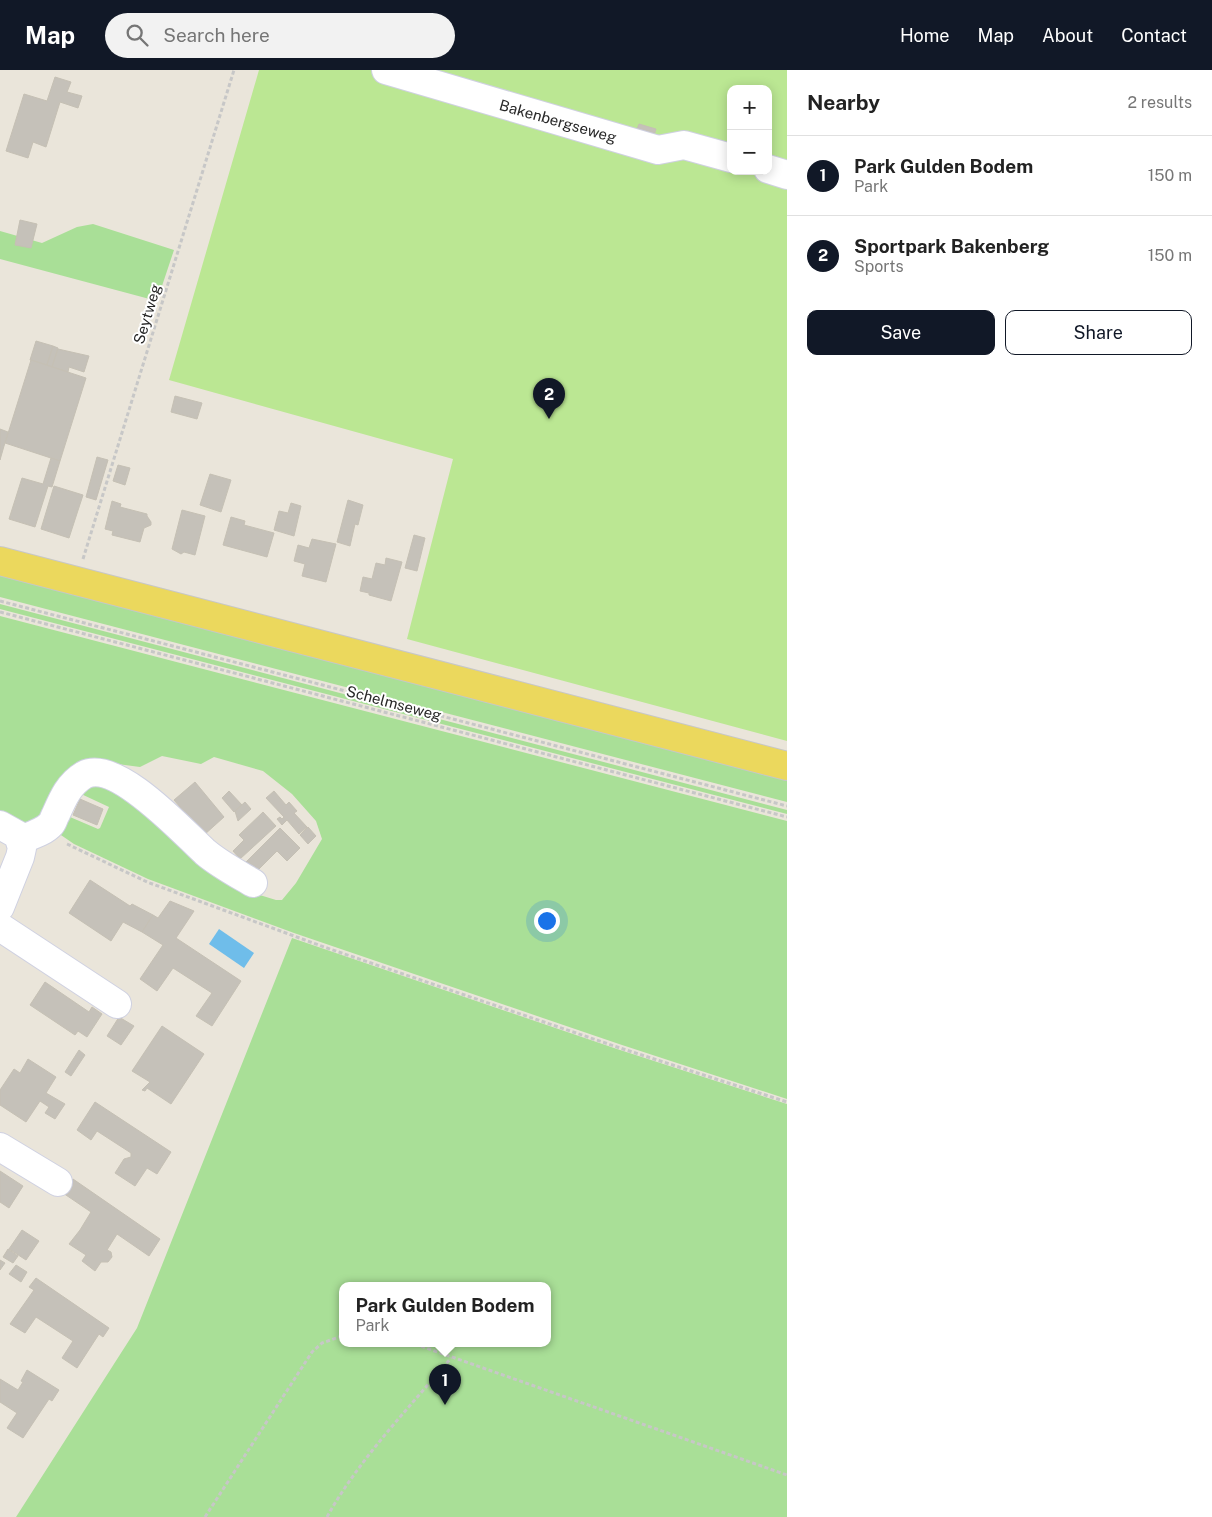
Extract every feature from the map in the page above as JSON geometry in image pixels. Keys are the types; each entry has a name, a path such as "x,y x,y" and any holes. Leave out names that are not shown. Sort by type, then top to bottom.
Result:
{"main road":[{"path":"0,561 787,766"}],"street":[{"name":"Bakenbergseweg","path":"386,70 658,150 684,145 727,157"},
{"path":"772,170 787,175"},
{"path":"0,907 20,857 22,848 21,832 51,824 67,790 77,779 88,774 101,773 125,783 155,804 219,863 253,883"},
{"path":"0,927 117,1004"},
{"path":"0,1147 58,1182"}],"path":[{"name":"Seytweg","path":"81,564 234,70"},
{"name":"Schelmseweg","path":"0,601 787,806"},
{"name":"Schelmseweg","path":"0,612 787,817"},
{"path":"21,832 72,847 147,882 324,947 617,1047 787,1102"},
{"path":"205,1517 312,1352 322,1343 339,1337"},
{"path":"423,1347 787,1475"},
{"path":"327,1517 338,1497 384,1437 451,1358"}],"green space":[{"path":"259,70 787,70 787,741 407,639 453,459 169,380"},
{"path":"93,224 174,250 157,301 0,259 0,231 42,243 77,227"},
{"path":"0,572 787,777 787,802 0,597"},
{"path":"0,604 787,810 787,814 0,609"},
{"path":"0,616 787,821 787,1099 294,933 148,879 74,844 58,833 67,818 70,817 98,829 100,828 109,807 78,791 100,784 150,814 206,869 220,880 233,887 276,900 282,900 296,883 322,839 316,821 292,794 263,771 214,757 201,764 162,756 140,767 110,763 44,817 28,825 0,814"},
{"path":"292,938 617,1049 787,1104 787,1517 16,1517 137,1328"}],"water":[{"path":"219,929 254,953 244,968 209,944"}],"building":[{"path":"55,77 71,82 67,92 82,96 78,108 60,102 46,147 33,142 28,158 6,151 24,94 47,101"},
{"path":"639,124 656,129 653,139 635,134"},
{"path":"20,220 37,224 31,248 15,245"},
{"path":"36,341 53,346 47,365 30,360"},
{"path":"53,346 58,348 52,367 47,365"},
{"path":"58,349 89,356 84,372 69,367 68,372 52,367"},
{"path":"31,360 86,378 60,461 5,443"},
{"path":"175,396 202,403 197,419 171,412"},
{"path":"0,429 8,432 0,460"},
{"path":"97,457 108,460 96,500 86,497"},
{"path":"51,458 60,461 52,487 48,486 35,527 9,519 22,478 43,484"},
{"path":"118,465 130,468 125,485 113,481"},
{"path":"210,474 231,480 221,512 200,505"},
{"path":"54,486 83,495 69,538 41,529"},
{"path":"348,500 363,505 358,525 355,524 350,546 337,542"},
{"path":"112,501 121,504 120,507 147,514 151,525 144,528 140,542 112,535 113,531 105,529"},
{"path":"291,503 301,506 294,536 274,530 279,511 288,513"},
{"path":"182,510 205,516 195,555 184,552 181,554 172,549"},
{"path":"231,517 245,521 244,525 274,533 267,557 223,545"},
{"path":"414,535 425,538 417,571 405,568"},
{"path":"312,539 336,544 326,582 302,576 305,564 294,561 298,545 309,548"},
{"path":"386,558 402,562 391,601 360,591 363,577 372,579 376,563 385,565"},
{"path":"195,782 224,817 204,835 174,800"},
{"path":"229,791 242,805 234,812 222,798"},
{"path":"274,791 286,805 289,802 297,811 294,813 307,827 299,834 287,820 282,825 277,819 284,817 266,798"},
{"path":"80,799 103,809 97,825 73,815"},
{"path":"245,802 251,809 238,821 235,811"},
{"path":"263,812 276,826 240,859 233,851 244,840 239,835"},
{"path":"308,827 316,836 308,844 300,835"},
{"path":"280,828 300,848 287,861 277,851 256,872 246,862"},
{"path":"90,880 130,906 132,904 153,915 142,932 123,922 111,941 69,913"},
{"path":"170,901 194,911 176,938 241,981 212,1026 196,1016 212,993 173,968 157,991 140,979 163,945 142,932 153,915 158,918"},
{"path":"45,982 89,1012 92,1007 102,1014 87,1037 78,1031 75,1035 30,1005"},
{"path":"119,1017 134,1026 121,1045 107,1036"},
{"path":"162,1026 204,1054 171,1104 147,1088 145,1091 142,1090 150,1082 132,1071"},
{"path":"79,1050 85,1055 71,1076 65,1072"},
{"path":"28,1059 56,1077 46,1093 65,1104 55,1119 45,1113 49,1107 40,1101 26,1122 0,1105 0,1090 14,1069 20,1073"},
{"path":"95,1102 171,1152 157,1174 147,1168 135,1186 115,1173 124,1159 131,1157 131,1153 97,1131 91,1140 77,1130"},
{"path":"0,1171 23,1186 9,1208 0,1202"},
{"path":"73,1179 160,1239 149,1256 117,1234 107,1250 111,1252 112,1257 108,1262 101,1262 95,1271 82,1261 86,1255 69,1244 91,1212 63,1193"},
{"path":"22,1230 39,1241 26,1260 9,1249"},
{"path":"8,1249 18,1256 13,1263 3,1257"},
{"path":"0,1260 5,1263 0,1270"},
{"path":"16,1265 27,1272 21,1282 9,1274"},
{"path":"36,1278 109,1328 103,1337 99,1334 77,1368 62,1358 73,1341 36,1317 25,1333 10,1324 34,1290 29,1287"},
{"path":"27,1370 59,1390 52,1401 49,1399 23,1438 7,1428 17,1413 0,1402 0,1379 18,1390"}],"place":[{"name":"Sportpark Bakenberg","path":"549,419"},
{"name":"Park Gulden Bodem","path":"445,1405"}]}
